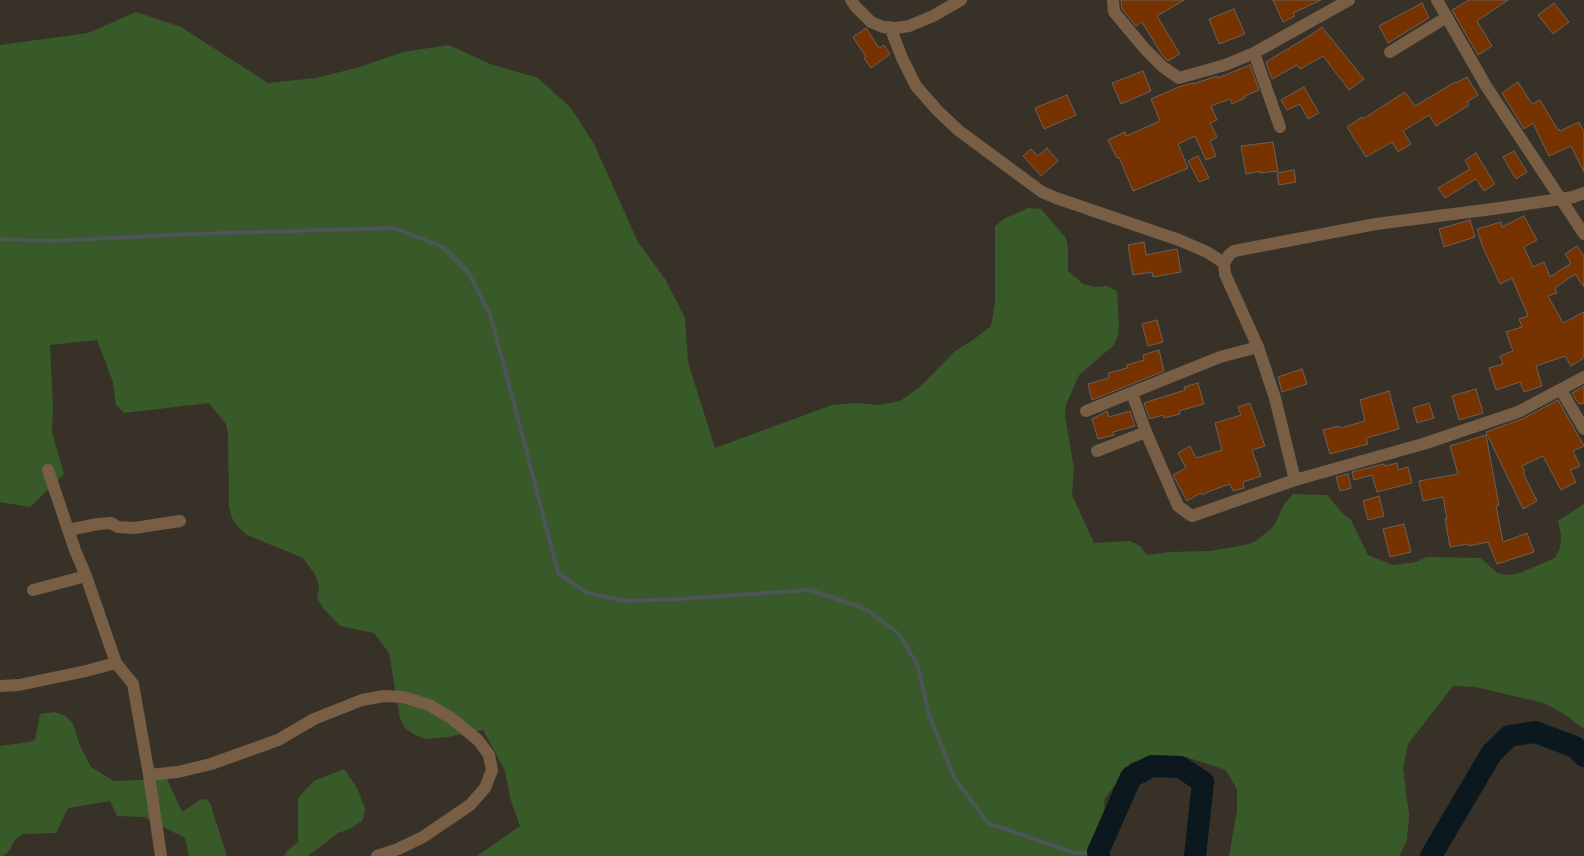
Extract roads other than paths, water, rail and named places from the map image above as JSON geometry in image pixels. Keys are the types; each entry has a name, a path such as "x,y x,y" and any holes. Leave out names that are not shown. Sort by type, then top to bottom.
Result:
{"street":[{"path":"850,0 871,22 883,27 909,26 933,16 962,0"},
{"path":"1113,0 1114,12 1120,20 1163,67 1179,78 1224,65 1254,53 1350,0"},
{"path":"1437,0 1486,86 1584,234"},
{"path":"1390,52 1447,18"},
{"path":"890,27 902,58 916,86 937,110 958,130 1026,181 1042,192 1056,198 1121,222 1179,240 1208,252 1224,263"},
{"path":"1254,53 1280,127"},
{"path":"1295,480 1275,398 1258,347 1225,274 1224,263 1229,255 1234,251 1376,224 1500,208 1573,197 1584,193"},
{"path":"1086,411 1220,358 1258,347"},
{"path":"1132,393 1146,432 1178,506 1192,516 1295,480 1423,444 1518,412 1584,377"},
{"path":"1561,390 1584,429"},
{"path":"1097,450 1146,432"},
{"path":"48,470 116,663 133,684 149,776 160,856"},
{"path":"68,530 98,524 111,523 118,527 134,528 180,521"},
{"path":"33,590 86,576"},
{"path":"0,686 29,683 116,663"},
{"path":"149,776 178,772 211,764 278,740 314,719 362,700 384,696 403,697 429,705 451,718 478,740 489,755 492,770 485,788 470,804 423,837 378,856"}],"waterway":[{"path":"0,239 50,241 191,234 394,228 443,247 468,272 490,315 558,573 587,593 625,601 810,590 866,609 899,634 918,666 929,715 955,779 988,823 1075,853 1098,852"},
{"path":"1431,856 1491,754 1509,736 1535,732 1575,747 1584,756"},
{"path":"1099,856 1098,852 1131,777 1152,766 1180,767 1203,782 1195,856"}]}
